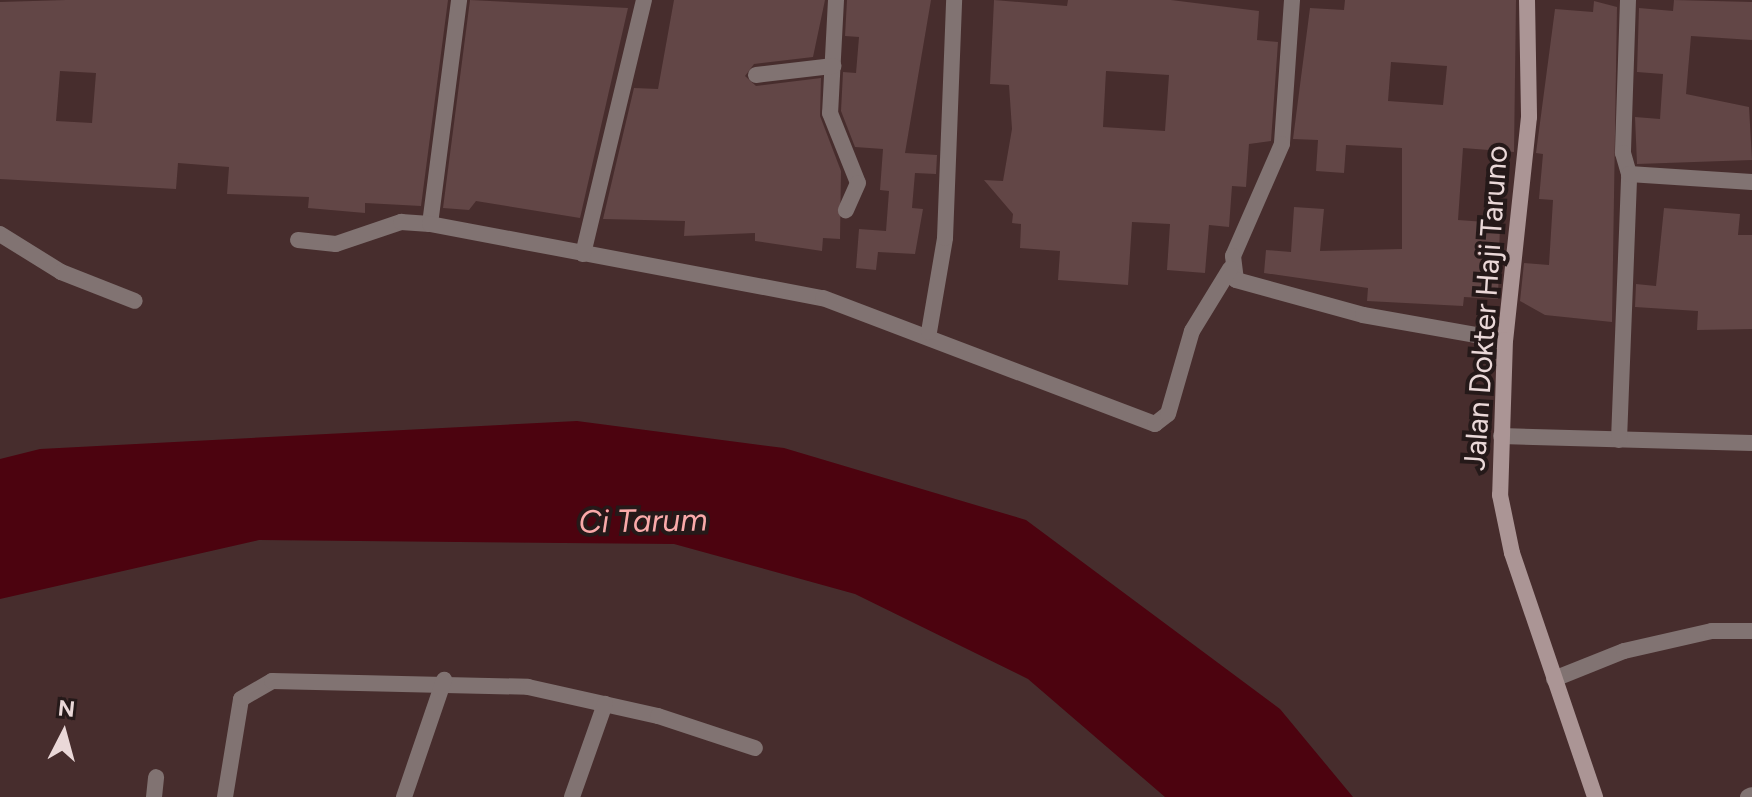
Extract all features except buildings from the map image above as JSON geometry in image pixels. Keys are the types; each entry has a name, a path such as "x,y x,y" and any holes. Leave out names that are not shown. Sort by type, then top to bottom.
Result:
{"street":[{"path":"430,224 459,0"},
{"path":"583,254 644,0"},
{"path":"836,0 832,128 858,183 846,210"},
{"path":"929,332 945,238 954,0"},
{"path":"298,240 336,244 401,222 430,224 823,298 929,332 1155,424 1168,414 1192,331 1230,269 1282,144 1292,0"},
{"name":"Jalan Dokter Haji Taruno","path":"1527,0 1529,117 1505,340 1500,495 1512,553 1595,797"},
{"path":"1619,440 1629,174 1623,153 1628,0"},
{"path":"756,75 833,66"},
{"path":"1629,174 1752,182"},
{"path":"0,234 61,272 135,301"},
{"path":"1230,269 1244,286 1306,302 1505,340"},
{"path":"1501,436 1752,443"},
{"path":"1554,679 1624,651 1712,631 1752,631"},
{"path":"404,797 444,680"},
{"path":"225,797 233,727 241,699 254,686 444,680 605,704 755,748"},
{"path":"572,797 605,704"},
{"path":"154,797 156,777"}],"water":[{"name":"Ci Tarum","path":"577,421 784,448 1026,520 1280,709 1353,797 1165,797 1028,679 855,594 674,544 259,540 0,599 0,459 40,449"}]}
